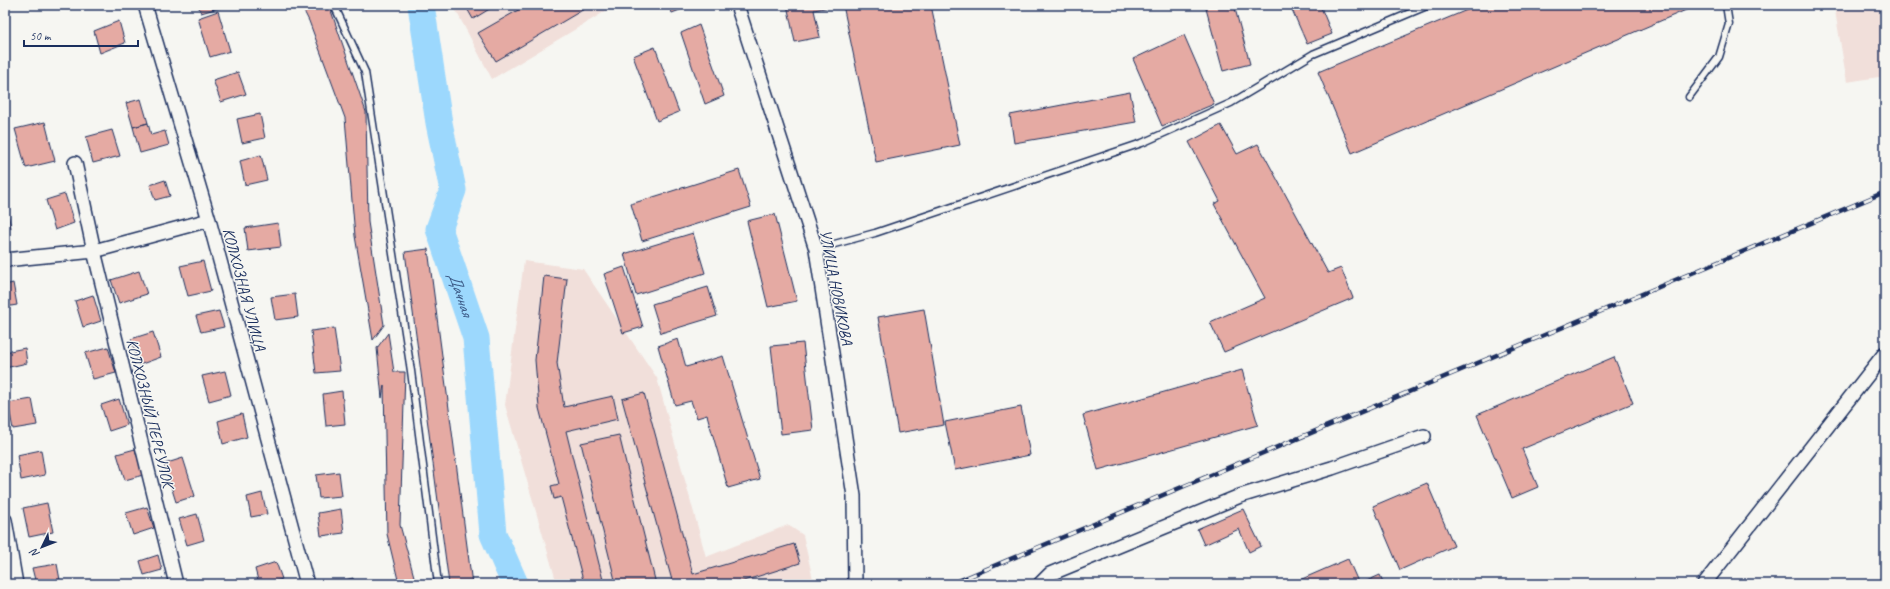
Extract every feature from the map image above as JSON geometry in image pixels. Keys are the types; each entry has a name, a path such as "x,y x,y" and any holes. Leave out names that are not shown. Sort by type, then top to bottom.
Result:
{"street":[{"name":"КОЛХОЗНАЯ УЛИЦА","path":"145,5 209,220 307,584"},
{"name":"УЛИЦА НОВИКОВА","path":"738,5 816,249 854,496 855,584"},
{"name":"КОЛХОЗНЫЙ ПЕРЕУЛОК","path":"75,164 94,251 176,584"},
{"path":"5,260 94,251 209,220"},
{"path":"1704,584 1885,353"},
{"path":"1040,584 1050,574 1240,496 1332,468 1424,436"},
{"path":"5,520 16,584"}],"lane":[{"path":"334,5 364,72 411,371 438,584"},
{"path":"816,249 875,233 1142,143 1231,103 1313,54 1429,5"},
{"path":"1689,97 1719,57 1729,24 1726,5"}],"shaded area":[{"path":"453,5 616,5 492,79"},
{"path":"1834,5 1885,5 1885,76 1847,82"},
{"path":"524,261 583,269 657,378 706,557 788,525 803,535 814,584 557,584 505,405"}],"building":[{"path":"198,5 221,5 222,7 201,13"},
{"path":"301,5 329,5 366,112 368,222 384,325 373,340 355,236 345,118 309,21"},
{"path":"465,5 496,5 473,19"},
{"path":"527,5 591,5 496,61 478,33"},
{"path":"669,5 693,5 672,13"},
{"path":"787,5 840,5 814,10 820,37 795,42"},
{"path":"843,5 931,5 960,145 876,162"},
{"path":"1205,5 1234,5 1250,64 1223,71"},
{"path":"1290,5 1320,5 1332,34 1307,44"},
{"path":"1479,5 1692,5 1693,7 1352,153 1318,72"},
{"path":"218,11 230,51 210,57 198,18"},
{"path":"119,21 125,43 100,53 94,31"},
{"path":"699,25 724,96 705,104 681,33"},
{"path":"1184,35 1214,104 1162,126 1133,59"},
{"path":"655,47 679,112 657,121 633,56"},
{"path":"238,72 246,94 221,102 213,80"},
{"path":"1130,92 1136,122 1014,143 1010,115"},
{"path":"141,99 148,123 133,127 126,103"},
{"path":"260,114 265,138 242,143 237,119"},
{"path":"45,122 55,161 26,168 15,129"},
{"path":"148,123 151,135 165,131 169,145 140,153 133,127"},
{"path":"1221,125 1237,154 1258,144 1328,273 1341,268 1353,298 1224,352 1210,322 1265,298 1214,204 1220,201 1189,142"},
{"path":"112,130 120,156 93,163 86,137"},
{"path":"261,155 267,180 245,185 240,161"},
{"path":"739,170 751,207 642,241 631,204"},
{"path":"165,180 170,196 155,200 150,185"},
{"path":"65,194 74,223 55,230 46,200"},
{"path":"5,199 11,228 5,229"},
{"path":"775,214 797,301 768,307 747,221"},
{"path":"278,223 281,247 248,251 245,228"},
{"path":"693,233 705,273 636,295 624,254"},
{"path":"428,249 472,584 449,584 405,252"},
{"path":"203,261 211,291 188,296 180,266"},
{"path":"624,267 643,327 623,333 604,274"},
{"path":"139,271 147,294 119,303 111,280"},
{"path":"544,276 567,279 557,363 564,407 613,396 618,419 566,431 604,584 584,584 561,497 554,499 551,486 559,484 539,408 535,360"},
{"path":"13,283 17,305 5,307 5,285"},
{"path":"708,287 717,316 661,333 652,304"},
{"path":"295,294 298,317 275,320 271,297"},
{"path":"93,295 101,321 83,327 75,301"},
{"path":"924,309 944,425 898,433 878,317"},
{"path":"219,311 224,327 201,332 196,316"},
{"path":"334,328 340,371 316,373 311,331"},
{"path":"153,332 161,357 139,365 131,339"},
{"path":"388,333 394,372 405,372 400,525 416,584 399,584 387,534 384,385 382,398 377,348"},
{"path":"678,339 686,367 723,356 760,479 728,488 707,415 697,418 691,401 675,405 658,346"},
{"path":"803,343 813,430 781,434 771,346"},
{"path":"108,347 116,373 93,379 85,353"},
{"path":"25,348 27,363 5,368 5,352"},
{"path":"1614,357 1633,403 1522,449 1538,487 1512,498 1477,415"},
{"path":"1242,370 1258,425 1098,470 1083,415"},
{"path":"225,371 231,395 209,401 202,376"},
{"path":"342,391 345,424 326,426 323,394"},
{"path":"644,393 693,574 794,544 800,563 734,584 673,584 622,399"},
{"path":"32,399 37,425 13,429 8,403"},
{"path":"119,399 127,425 109,431 101,405"},
{"path":"1021,407 1030,455 955,470 945,422"},
{"path":"242,414 247,437 223,444 218,421"},
{"path":"619,435 656,584 616,584 581,443"},
{"path":"135,449 143,475 125,480 117,454"},
{"path":"41,450 45,475 21,480 17,455"},
{"path":"183,458 195,496 176,502 164,464"},
{"path":"339,472 342,496 319,498 316,475"},
{"path":"1427,483 1454,546 1400,570 1373,506"},
{"path":"262,493 267,514 251,517 247,497"},
{"path":"47,503 53,532 29,537 23,508"},
{"path":"147,507 154,528 133,535 126,513"},
{"path":"341,509 344,533 321,536 318,513"},
{"path":"1243,509 1261,546 1249,552 1239,529 1204,545 1197,529"},
{"path":"197,514 204,540 187,545 179,519"},
{"path":"158,555 162,570 144,575 140,561"},
{"path":"1348,559 1359,584 1296,584 1295,582"},
{"path":"276,562 282,579 267,584 259,584 255,569"},
{"path":"57,564 60,580 36,584 32,568"},
{"path":"1380,575 1384,584 1360,584"},
{"path":"353,578 354,584 332,584 332,583"},
{"path":"1885,579 1885,584 1879,584"}],"waterway":[{"name":"Дачная","path":"421,5 439,123 453,190 439,229 476,338 493,534 515,584"}],"railway":[{"path":"951,584 1885,192"}]}
